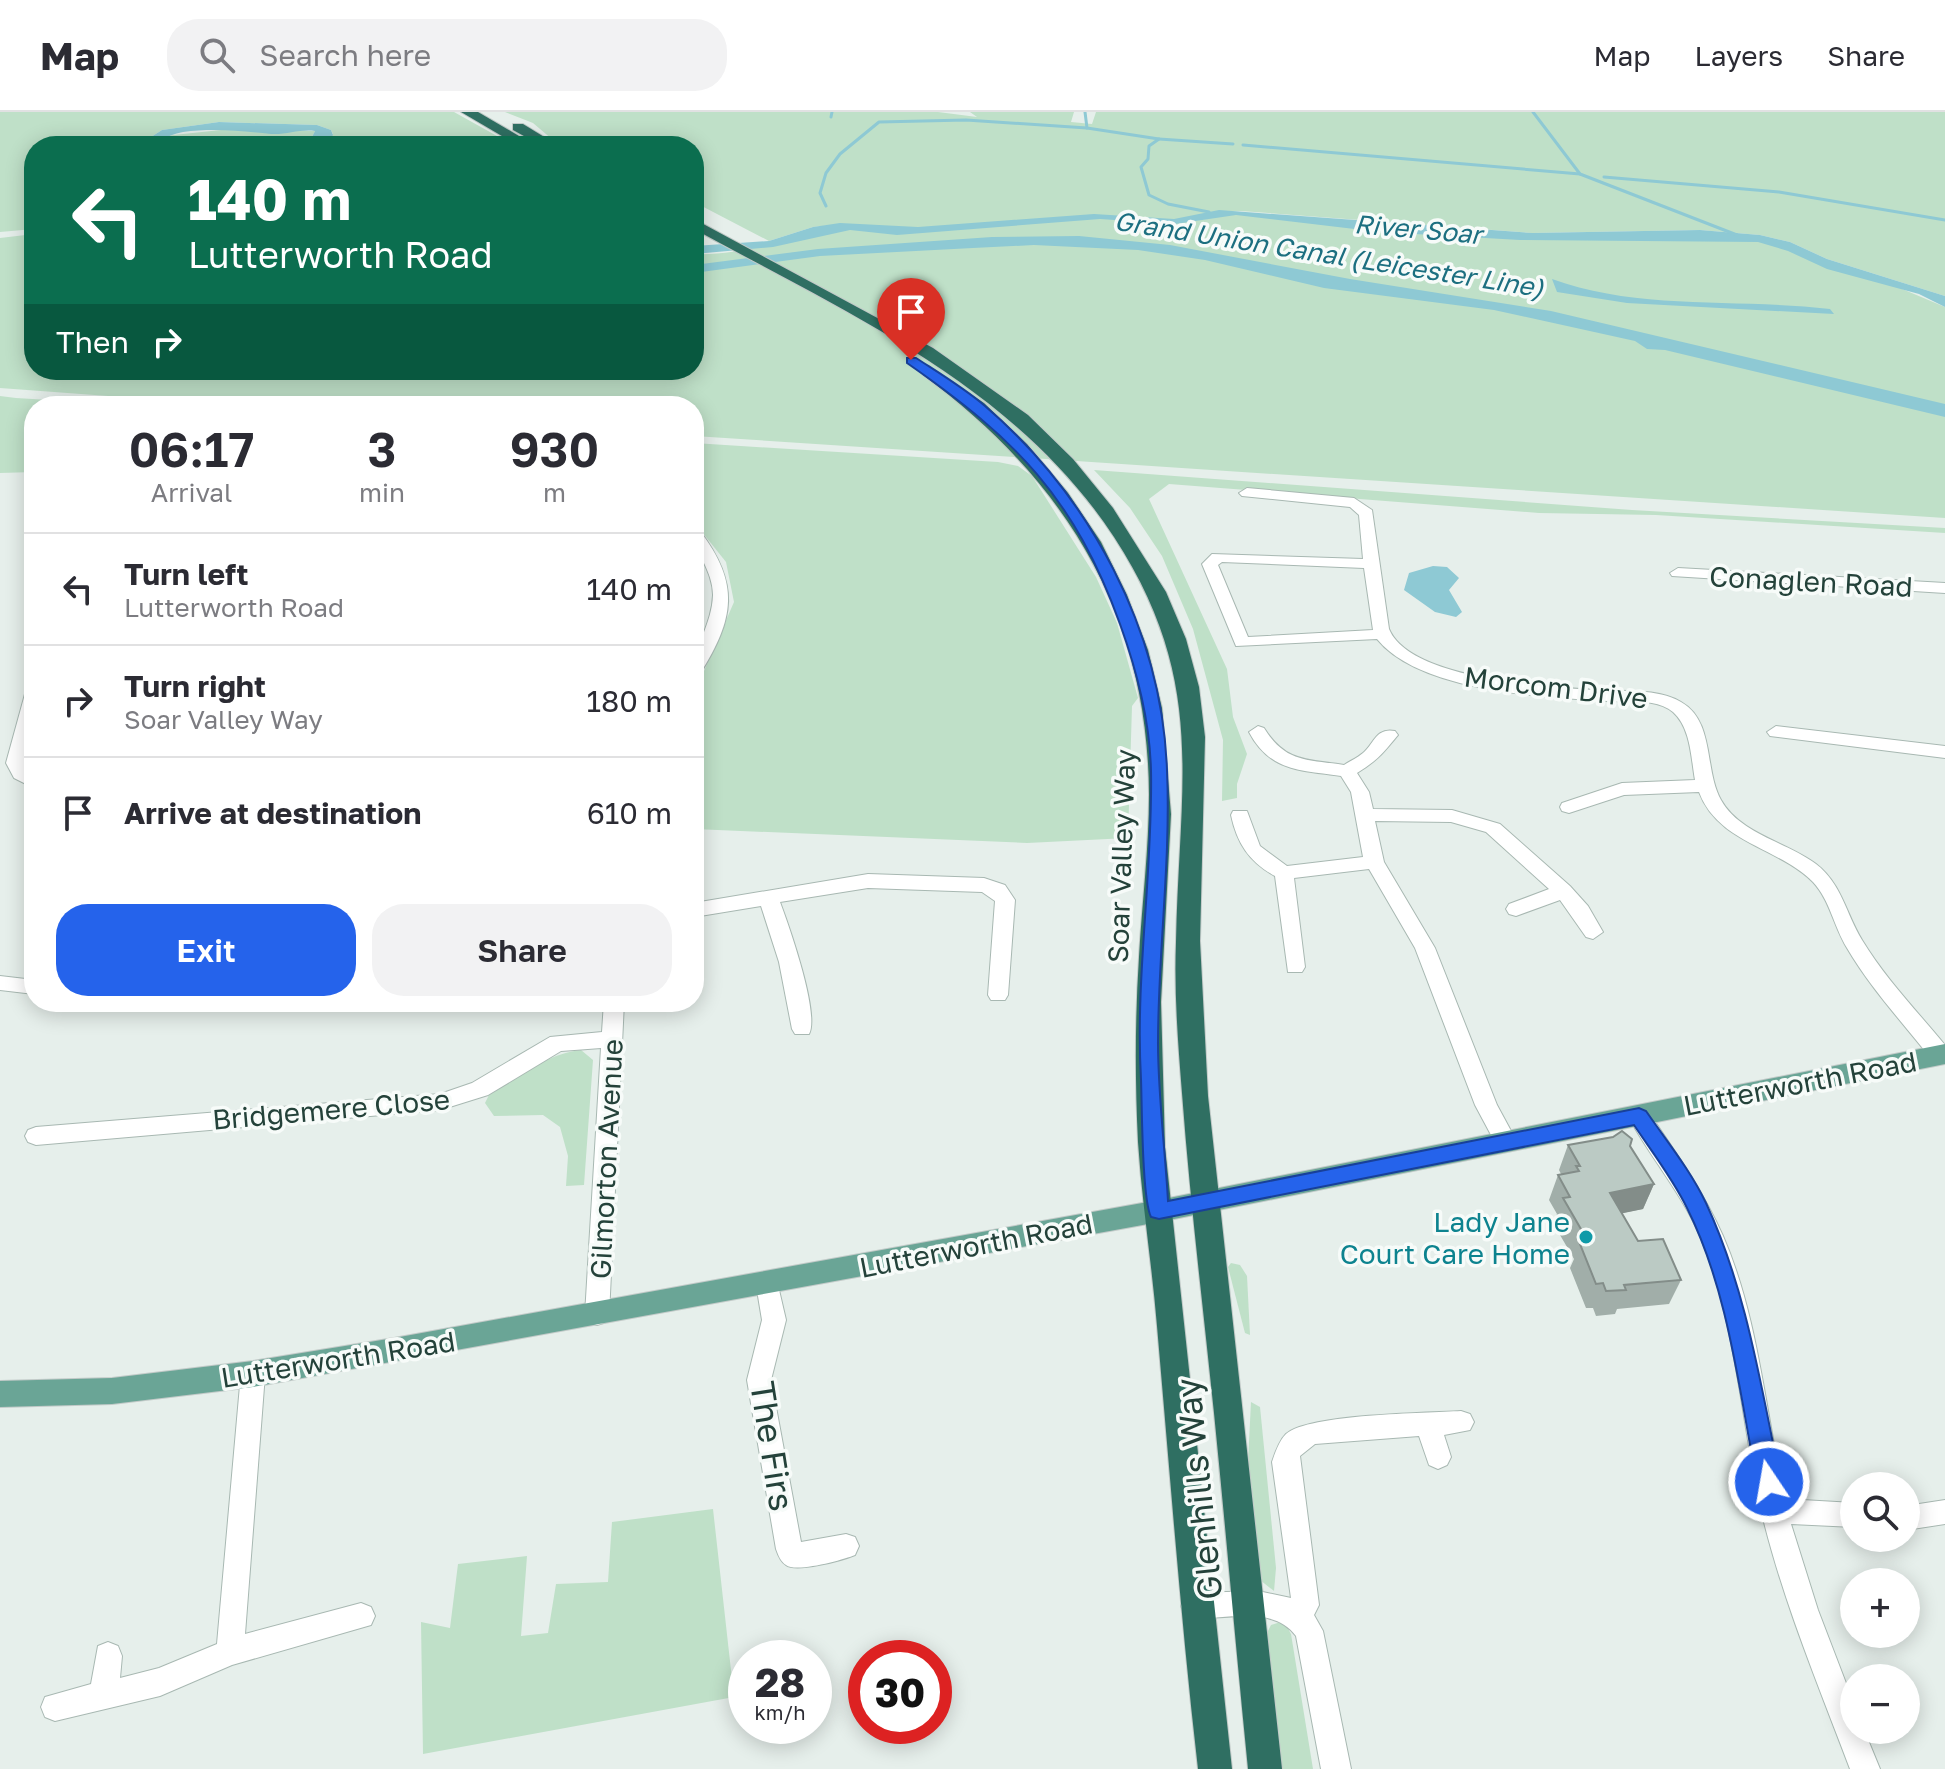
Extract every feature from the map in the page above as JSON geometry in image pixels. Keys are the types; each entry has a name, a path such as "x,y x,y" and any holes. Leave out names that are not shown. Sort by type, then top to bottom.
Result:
{"highway":[{"path":"468,112 511,136"},
{"path":"491,112 534,136"},
{"name":"Soar Valley Way","path":"704,234 933,373 978,407 1051,480 1107,568 1133,633 1153,712 1160,800 1148,1044 1159,1211"},
{"name":"Soar Valley Way","path":"768,273 948,364 999,400 1047,442 1080,479 1118,528 1158,595 1175,640 1189,697 1195,790 1187,988 1206,1202"},
{"name":"Glenhills Way","path":"1206,1202 1265,1769"},
{"name":"Glenhills Way","path":"1159,1211 1195,1606 1215,1769"}],"main road":[{"name":"Lutterworth Road","path":"0,1394 112,1391 253,1374 597,1315 1206,1202 1943,1054"}],"street":[{"path":"1247,493 1354,503 1367,513 1383,634 1242,642 1210,564 1218,557 1373,564"},
{"path":"704,548 717,566 723,593 714,630 704,650"},
{"name":"Conaglen Road","path":"1678,573 1945,588"},
{"name":"Morcom Drive","path":"1383,634 1405,657 1488,683 1578,694 1650,698 1672,704 1693,724 1710,799 1729,822 1793,858 1823,881 1854,945 1943,1054"},
{"path":"1258,732 1263,745 1273,755 1289,763 1347,771 1375,754 1378,744 1389,735"},
{"path":"1776,732 1945,752"},
{"path":"24,744 15,763 24,776"},
{"path":"1347,771 1360,792 1367,815 1374,862 1425,948 1486,1105 1506,1142"},
{"path":"1569,807 1622,789 1705,786"},
{"path":"1367,815 1432,814 1479,821 1506,837 1563,891 1593,932"},
{"path":"1240,815 1249,849 1263,863 1284,873 1374,862"},
{"path":"1284,873 1295,967"},
{"path":"704,908 868,881 973,884 998,890 1005,900 998,995"},
{"path":"1516,909 1563,891"},
{"path":"768,897 789,953 802,1029"},
{"path":"0,983 24,986"},
{"name":"Gilmorton Avenue","path":"597,1315 613,1012"},
{"name":"Bridgemere Close","path":"36,1136 440,1102 480,1089 557,1043 612,1039"},
{"path":"1639,1116 1696,1203 1717,1255 1733,1307 1775,1511 1800,1597 1865,1769"},
{"name":"The Firs","path":"768,1284 774,1320 759,1380 789,1549 794,1556 846,1546"},
{"path":"230,1652 253,1374"},
{"path":"1299,1615 1305,1605 1285,1462 1289,1447 1299,1437 1315,1433 1461,1422"},
{"path":"1428,1424 1438,1457"},
{"path":"1775,1511 1840,1514"},
{"path":"1920,1516 1945,1512"},
{"path":"1195,1606 1283,1607 1299,1615 1309,1631 1336,1769"},
{"path":"55,1707 160,1682 230,1652 361,1616"},
{"path":"104,1695 108,1656"}],"green space":[{"path":"0,112 454,112 497,136 331,136 331,130 317,125 219,122 162,130 153,136 24,136 24,230 0,232"},
{"path":"505,112 938,112 977,117 970,112 1074,112 1071,122 1092,124 1096,112 1945,112 1945,296 1827,259 1790,242 1760,235 1700,230 1532,233 1241,211 1212,212 1509,236 1750,237 1808,255 1814,261 1876,278 1945,307 1945,518 704,437 704,396 108,396 0,388 0,238 24,235 24,380 704,380 704,254 747,249 833,225 813,227 769,241 704,207 704,136 548,136 533,123"},
{"path":"221,130 315,131 312,136 164,136"},
{"path":"0,396 24,398 24,472 0,473"},
{"path":"704,444 998,462 1018,466 1032,476 1096,577 1117,623 1138,698 1132,706 1128,838 1027,843 704,829 704,671 734,602 726,562 704,534"},
{"path":"1094,470 1632,510 1945,528 1945,533 1656,515 1539,513 1169,484 1149,499 1227,669 1233,717 1247,754 1237,784 1237,798 1222,801 1223,740 1193,629 1162,556 1130,508"},
{"path":"581,1050 593,1060 584,1185 566,1186 568,1156 560,1127 543,1115 494,1116 485,1103 489,1095 533,1067 556,1056"},
{"path":"1231,1263 1240,1265 1247,1276 1250,1335 1245,1333 1228,1267"},
{"path":"1251,1402 1260,1407 1276,1568 1274,1591 1260,1580 1248,1462"},
{"path":"713,1509 728,1643 728,1698 423,1754 421,1622 450,1628 458,1564 527,1556 521,1636 548,1633 556,1584 608,1582 612,1522"},
{"path":"1284,1621 1291,1634 1313,1769 1278,1769 1264,1639 1271,1625"}],"water":[{"path":"219,122 317,125 331,130 333,135 312,136 315,131 277,134 227,130 153,136 162,130"},
{"name":"River Soar","path":"1219,210 1532,233 1700,230 1760,235 1790,242 1827,259 1945,296 1945,307 1919,294 1827,269 1788,251 1758,242 1520,240 1380,232 1236,215 1175,224 1100,219 897,235 850,230 773,247 704,253 704,245 769,241 813,227 840,223 918,227 1094,214 1174,219"},
{"path":"1079,236 1170,245 1350,279 1551,311 1945,404 1945,417 1665,350 1647,349 1635,341 1494,310 1324,288 1205,260 1138,250 1034,245 973,248 820,256 704,272 704,264 818,249 992,237"},
{"path":"1552,279 1619,296 1795,306 1830,309 1834,314 1627,303 1557,292"},
{"path":"1433,566 1447,567 1459,578 1449,590 1462,612 1456,617 1435,612 1404,590 1409,573"}],"building":[{"path":"1622,1131 1632,1139 1630,1146 1654,1184 1610,1193 1638,1241 1663,1239 1681,1280 1624,1285 1626,1290 1606,1291 1603,1283 1596,1284 1580,1244 1589,1243 1563,1198 1570,1197 1558,1175 1579,1171 1576,1166 1580,1166 1568,1145 1613,1137"}],"waterway":[{"path":"831,117 832,112"},
{"path":"1085,112 1087,128"},
{"path":"1533,112 1580,174"},
{"path":"826,206 820,193 826,173 840,154 879,122 966,120 1087,128"},
{"path":"1087,128 1159,139"},
{"path":"1159,139 1233,144"},
{"name":"Grand Union Canal (Leicester Line)","path":"1159,139 1149,146 1148,159 1141,167 1149,195 1168,204 1209,212"},
{"path":"1243,145 1580,174"},
{"path":"1580,174 1737,235"},
{"path":"1604,177 1779,192 1945,220"}],"place":[{"name":"Lady Jane Court Care Home","path":"1586,1237"}],"route":[{"path":"911,360 978,407 1051,480 1086,530 1107,568 1133,633 1148,685 1159,770 1148,1044 1152,1149 1159,1211 1639,1116 1696,1203 1717,1255 1733,1307 1769,1482"}]}
